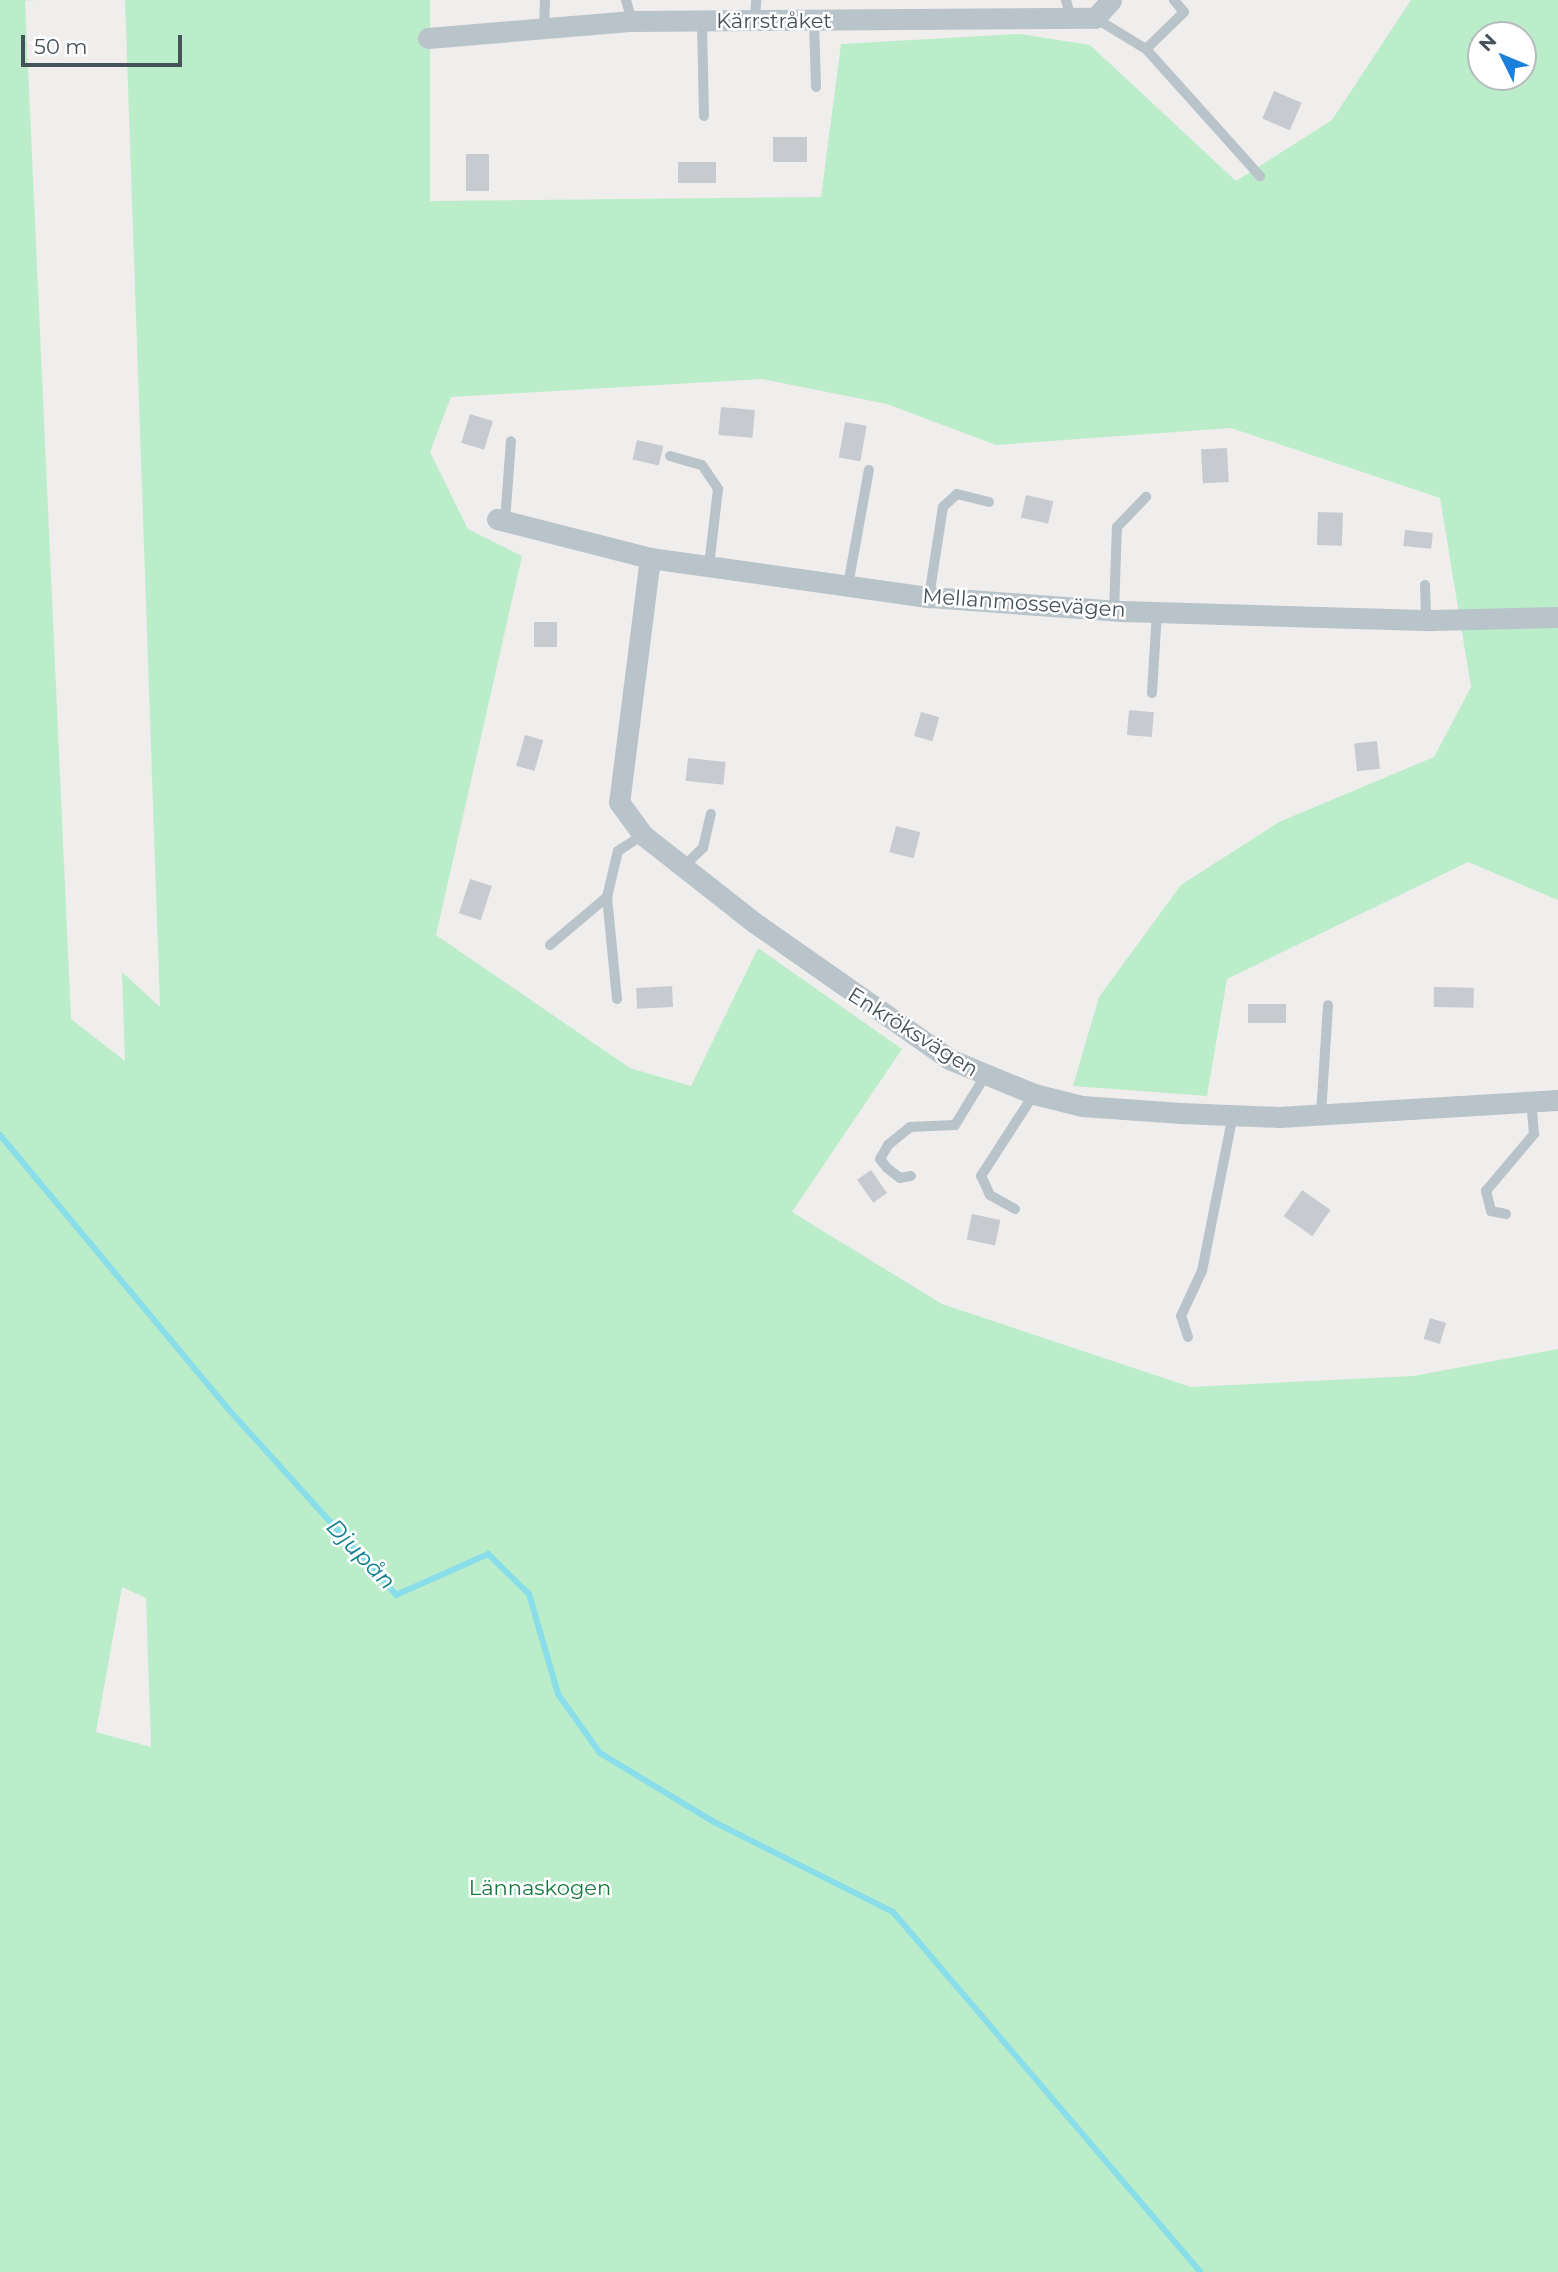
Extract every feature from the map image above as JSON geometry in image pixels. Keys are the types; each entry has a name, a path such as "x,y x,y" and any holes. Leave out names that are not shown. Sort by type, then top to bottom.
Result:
{"street":[{"path":"1095,18 1111,0"},
{"name":"Kärrstråket","path":"428,38 632,21 814,22 1068,7 1095,18"},
{"name":"Mellanmossevägen","path":"501,520 650,558 929,597 1114,611 1426,620 1558,617"},
{"name":"Enkröksvägen","path":"650,558 619,802 643,835 845,989 985,1076 1034,1094 1082,1106 1233,1115 1321,1114 1558,1100"}],"lane":[{"path":"544,28 545,0"},
{"path":"626,0 632,21"},
{"path":"755,22 756,0"},
{"path":"1146,49 1184,12 1174,0"},
{"path":"1095,18 1146,49 1260,176"},
{"path":"702,22 704,116"},
{"path":"814,22 816,87"},
{"path":"501,520 511,441"},
{"path":"670,456 702,465 718,489 709,566"},
{"path":"848,585 869,470"},
{"path":"929,597 943,507 957,494 989,502"},
{"path":"1114,611 1117,527 1146,497"},
{"path":"1425,585 1426,620"},
{"path":"1152,693 1157,612"},
{"path":"684,867 704,848 711,814"},
{"path":"617,999 607,897 618,851 643,835"},
{"path":"550,945 607,897"},
{"path":"1321,1114 1328,1005"},
{"path":"911,1176 900,1178 880,1159 888,1145 909,1127 955,1125 985,1076"},
{"path":"1015,1209 990,1195 981,1175 1034,1094"},
{"path":"1506,1214 1491,1210 1486,1191 1534,1134 1531,1100"},
{"path":"1188,1337 1181,1316 1202,1271 1233,1115"}],"green space":[{"name":"Lännaskogen","path":"0,0 25,0 71,1019 125,1061 122,972 160,1007 125,0 430,0 430,201 821,197 841,44 1020,34 1090,45 1236,181 1332,120 1411,0 1558,0 1558,900 1468,862 1227,979 1207,1096 1073,1086 1099,997 1181,885 1279,822 1434,757 1471,687 1440,498 1231,428 996,445 887,404 762,379 451,397 430,452 468,529 522,556 436,935 630,1068 691,1086 758,948 902,1049 792,1212 942,1304 1191,1387 1413,1376 1558,1349 1558,2272 0,2272","holes":["122,1587 146,1598 151,1747 96,1732"]}],"building":[{"path":"1274,91 1302,103 1290,130 1262,119"},
{"path":"773,137 807,137 807,162 773,162"},
{"path":"466,154 489,154 489,191 466,191"},
{"path":"678,162 716,162 716,183 678,183"},
{"path":"721,407 755,410 752,438 719,435"},
{"path":"470,414 493,421 484,450 461,443"},
{"path":"845,422 867,426 860,461 839,457"},
{"path":"637,440 663,446 659,466 633,459"},
{"path":"1227,448 1229,482 1203,483 1201,449"},
{"path":"1026,495 1053,501 1048,524 1021,517"},
{"path":"1318,512 1343,513 1342,546 1317,545"},
{"path":"1405,530 1433,533 1431,549 1403,546"},
{"path":"534,622 557,622 557,647 534,647"},
{"path":"1129,710 1154,712 1152,737 1127,735"},
{"path":"921,712 939,717 932,741 914,736"},
{"path":"525,735 543,740 534,771 516,766"},
{"path":"1377,741 1380,769 1357,771 1354,743"},
{"path":"688,758 726,762 723,785 686,781"},
{"path":"896,826 920,832 914,858 889,852"},
{"path":"470,879 492,886 481,920 459,913"},
{"path":"672,986 673,1007 637,1009 636,988"},
{"path":"1434,987 1474,988 1474,1008 1434,1007"},
{"path":"1248,1004 1286,1004 1286,1023 1248,1023"},
{"path":"871,1170 887,1193 873,1203 857,1180"},
{"path":"1302,1190 1331,1210 1312,1236 1284,1216"},
{"path":"972,1214 1000,1220 995,1245 967,1239"},
{"path":"1430,1318 1446,1323 1440,1344 1424,1339"}],"waterway":[{"name":"Djupån","path":"0,1135 230,1411 396,1595 488,1554 529,1594 558,1694 600,1753 714,1822 893,1912 1200,2272"}]}
